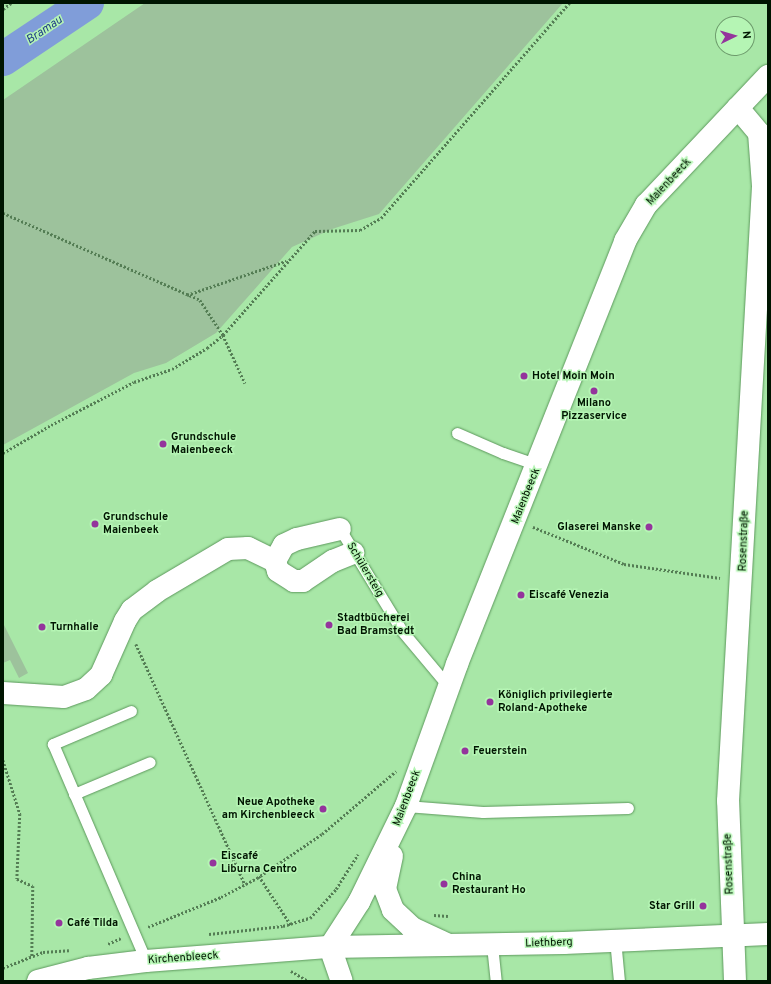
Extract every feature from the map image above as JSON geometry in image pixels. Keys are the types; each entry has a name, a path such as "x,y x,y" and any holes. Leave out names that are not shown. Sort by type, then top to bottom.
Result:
{"street":[{"name":"Maienbeeck","path":"330,947 360,902 406,806 449,686 538,465 625,241 646,205 768,76"},
{"name":"Rosenstraße","path":"735,981 735,935 730,900 728,801 764,186 759,134 738,108"},
{"path":"340,529 298,539 284,545 275,560 278,571 287,578 303,581 333,560 353,553"},
{"path":"3,693 64,697 86,689 101,675 125,622 157,591 228,549 248,548 275,560"},
{"path":"406,806 406,821 388,866 385,889 393,910 412,928 449,946"},
{"name":"Liethberg","path":"330,947 449,946 768,934"},
{"path":"330,947 342,981"},
{"name":"Kirchenbleeck","path":"38,981 89,974 146,961 330,947"}],"lane":[{"path":"457,433 503,454 538,465"},
{"name":"Schülersteig","path":"340,529 353,553 402,631 449,686"},
{"path":"132,711 53,744 146,961"},
{"path":"74,794 150,762"},
{"path":"406,806 483,812 628,808"},
{"path":"615,939 619,981"},
{"path":"492,944 496,981"}],"path":[{"path":"3,9 11,3"},
{"path":"3,453 134,382 172,369 223,335 286,261 315,231 360,230 381,218 569,3"},
{"path":"3,213 200,300 223,335 245,384"},
{"path":"187,295 286,261"},
{"path":"516,520 624,564 742,581"},
{"path":"125,622 138,645 245,884"},
{"path":"3,760 20,814 17,879 33,886 32,957"},
{"path":"136,937 105,946 136,937 259,876 322,834 401,767"},
{"path":"206,934 291,924 310,918 336,889 362,847"},
{"path":"259,876 291,924"},
{"path":"429,915 448,916"},
{"path":"3,968 43,952 74,950"}],"green space":[{"path":"145,3 563,3 379,214 332,229 292,247 216,333 166,363 134,373 3,445 3,100"},
{"path":"3,623 28,673 19,678 10,660 3,663"}],"waterway":[{"name":"Bramau","path":"3,59 87,3"}],"place":[{"name":"Hotel Moin Moin","path":"524,376"},
{"name":"Milano Pizzaservice","path":"594,391"},
{"name":"Grundschule Maienbeeck","path":"163,444"},
{"name":"Grundschule Maienbeek","path":"95,524"},
{"name":"Glaserei Manske","path":"649,527"},
{"name":"Eiscafé Venezia","path":"521,595"},
{"name":"Stadtbücherei Bad Bramstedt","path":"329,625"},
{"name":"Turnhalle","path":"42,627"},
{"name":"Königlich privilegierte Roland-Apotheke","path":"490,702"},
{"name":"Feuerstein","path":"465,751"},
{"name":"Neue Apotheke am Kirchenbleeck","path":"323,809"},
{"name":"Eiscafé Liburna Centro","path":"213,863"},
{"name":"China Restaurant Ho","path":"444,884"},
{"name":"Star Grill","path":"703,906"},
{"name":"Café Tilda","path":"59,923"}]}
